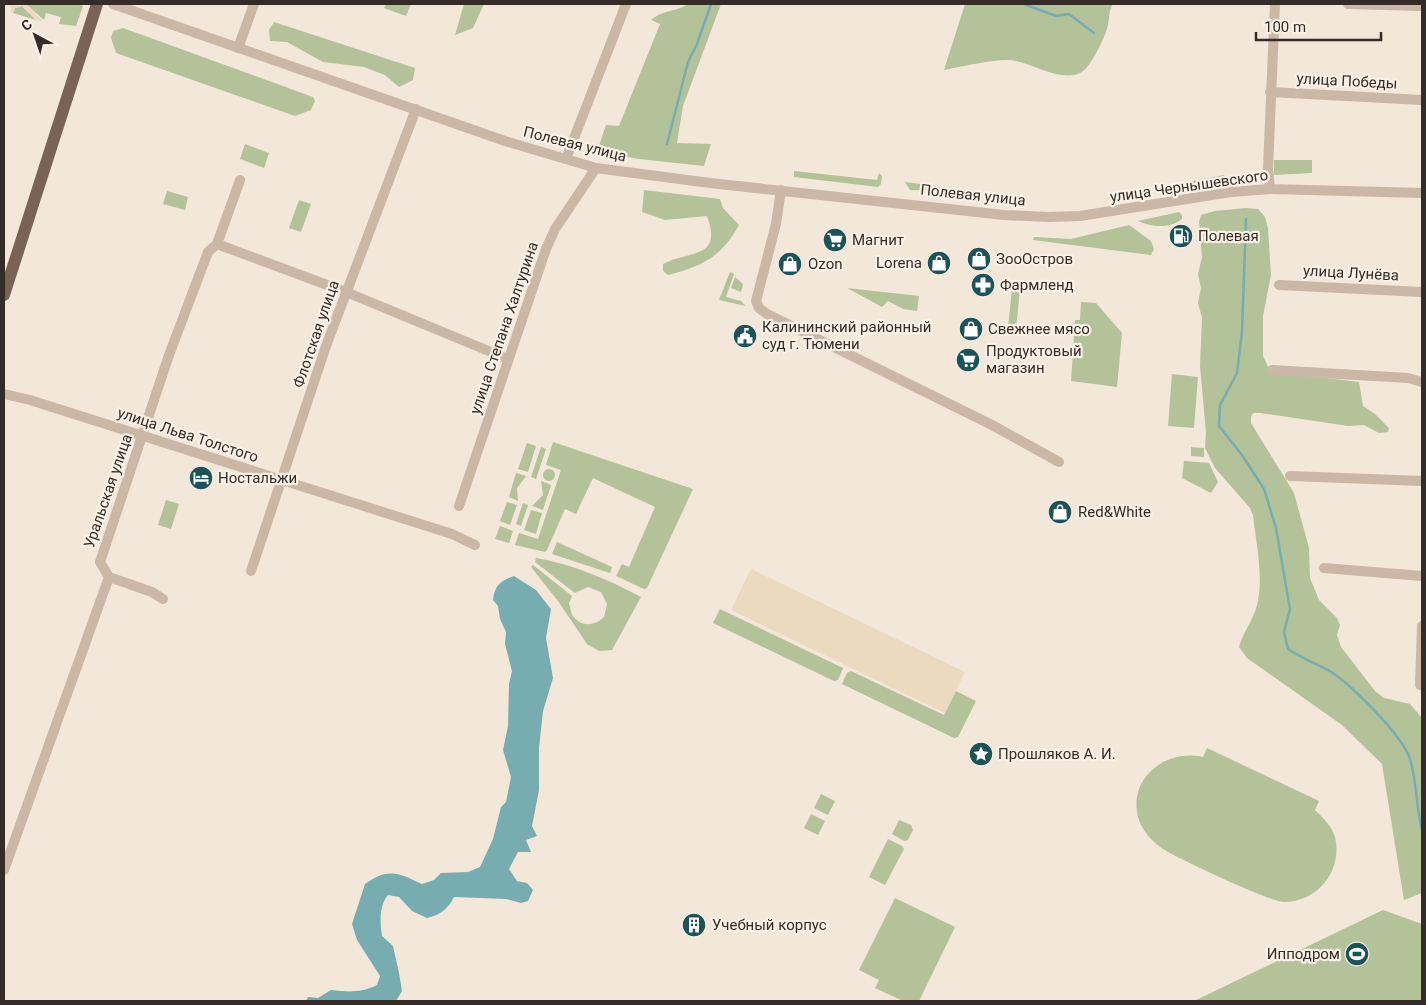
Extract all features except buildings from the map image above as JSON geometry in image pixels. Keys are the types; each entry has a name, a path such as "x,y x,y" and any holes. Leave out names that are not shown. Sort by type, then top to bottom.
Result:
{"main road":[{"path":"4,295 97,4"}],"street":[{"name":"Полевая улица","path":"113,4 505,141 596,168 710,183 1004,215 1080,216"},
{"path":"238,48 254,4"},
{"path":"566,159 626,4"},
{"path":"1270,189 1268,169 1270,92 1275,4"},
{"path":"1348,4 1422,6"},
{"name":"улица Победы","path":"1270,92 1422,100"},
{"name":"Флотская улица","path":"251,571 346,292 416,109"},
{"name":"улица Степана Халтурина","path":"459,506 508,359 552,236 596,168"},
{"name":"Уральская улица","path":"109,577 100,562 169,355 208,252 217,244 240,180"},
{"name":"улица Чернышевского","path":"1080,216 1231,192 1270,189 1422,193"},
{"path":"781,190 776,224 758,288 756,300 760,308 767,314 992,426 1059,462"},
{"path":"217,244 346,292 508,359"},
{"name":"улица Лунёва","path":"1279,284 1422,292"},
{"path":"1272,370 1408,378 1422,382"},
{"name":"улица Льва Толстого","path":"4,394 30,400 452,534 475,545"},
{"path":"1290,476 1422,481"},
{"path":"1324,568 1422,576"},
{"path":"4,870 109,577 152,592 163,599"},
{"path":"1421,685 1422,626"}],"green space":[{"path":"26,4 78,4 83,6 76,26 59,24 61,17 46,13 44,20"},
{"path":"386,4 411,4 406,16 384,8"},
{"path":"464,4 484,4 473,28 455,35"},
{"path":"688,4 721,4 683,106 677,143 711,144 704,166 597,152 606,125 619,126 660,24 651,20 656,16"},
{"path":"965,4 1113,4 1107,30 1094,57 1082,72 1075,75 1067,75 1049,72 1010,60 992,61 944,70"},
{"path":"22,6 36,20 13,13 15,8"},
{"path":"274,22 415,68 413,80 399,87 385,75 364,67 323,62 287,42 270,41 269,30"},
{"path":"123,28 313,97 315,101 311,110 295,116 116,53 111,38 113,31"},
{"path":"245,144 269,153 264,168 240,159"},
{"path":"1274,160 1312,160 1312,173 1274,175"},
{"path":"794,171 877,180 879,173 882,176 881,184 878,187 794,177"},
{"path":"1224,175 1226,179 1173,186 1176,184"},
{"path":"905,182 951,188 949,191 910,190"},
{"path":"644,190 720,199 723,208 739,225 725,245 710,259 691,268 668,275 663,271 663,264 701,251 707,247 711,240 711,230 707,216 665,220 642,212"},
{"path":"167,191 188,197 185,210 163,204"},
{"path":"299,200 311,204 301,232 289,228"},
{"path":"1246,208 1258,209 1265,217 1268,228 1271,275 1263,316 1263,356 1270,371 1359,382 1363,406 1375,414 1389,428 1388,432 1379,433 1364,425 1348,426 1261,413 1253,413 1251,417 1251,423 1294,493 1309,548 1310,578 1319,600 1337,618 1340,625 1337,635 1341,647 1375,691 1384,698 1410,704 1422,718 1422,893 1404,900 1382,764 1342,725 1247,658 1239,647 1257,605 1260,583 1259,560 1253,515 1250,508 1215,468 1205,448 1206,433 1200,366 1202,318 1198,303 1201,288 1198,274 1202,257 1199,222 1201,215 1215,211"},
{"path":"1179,212 1182,215 1182,219 1166,226 1149,225 1138,221"},
{"path":"1129,225 1151,241 1154,249 1151,255 1033,240 1034,237 1071,239"},
{"path":"730,272 734,274 726,297 741,301 746,306 719,300"},
{"path":"735,277 743,284 741,292 731,288"},
{"path":"847,288 919,296 917,311 903,309 888,301 882,307"},
{"path":"1012,288 1020,289 1016,329 1008,328"},
{"path":"1081,302 1096,303 1122,333 1117,387 1071,381 1075,320 1080,320"},
{"path":"1172,374 1198,377 1194,428 1168,426"},
{"path":"553,442 693,489 647,588 644,589 616,576 622,564 629,567 655,507 593,478 576,514 565,509 545,552 515,545 519,533 538,539 561,470 546,465"},
{"path":"527,443 536,446 528,472 518,469"},
{"path":"541,447 546,449 536,479 531,477"},
{"path":"1191,447 1204,448 1204,457 1191,456"},
{"path":"1184,461 1209,463 1218,482 1211,493 1182,478"},
{"path":"549,469 555,475 549,481 543,475"},
{"path":"516,473 526,476 517,488 518,501 509,497"},
{"path":"541,481 551,485 543,510 532,506 543,495"},
{"path":"166,500 179,504 171,529 158,525"},
{"path":"507,502 517,505 510,525 500,521"},
{"path":"523,503 528,505 521,526 516,524"},
{"path":"531,510 542,513 536,534 524,530"},
{"path":"500,526 513,531 509,543 495,539"},
{"path":"557,542 612,567 610,573 552,554"},
{"path":"536,558 564,564 590,573 641,597 612,650 599,651 587,644 558,601 531,567 533,565 572,596 569,603 572,615 583,624 596,623 604,617 607,604 601,592 588,587 575,593 535,562"},
{"path":"720,609 843,668 838,680 834,681 713,623"},
{"path":"851,671 944,715 956,691 976,701 958,737 954,738 842,684 847,673"},
{"path":"1207,748 1319,801 1315,810 1332,829 1336,849 1335,861 1331,872 1317,890 1296,901 1284,902 1275,900 1224,879 1172,854 1159,846 1146,833 1139,820 1136,805 1138,792 1144,780 1152,770 1163,762 1175,757 1189,755 1203,757"},
{"path":"821,794 835,801 828,815 814,808"},
{"path":"811,814 825,821 818,835 804,828"},
{"path":"899,820 911,825 913,830 908,840 904,841 892,834"},
{"path":"888,839 904,849 885,885 869,877"},
{"path":"895,898 955,927 919,1001 903,1001 875,988 879,980 859,970"},
{"name":"Ипподром","path":"1383,910 1422,924 1422,1001 1194,1001"}],"shaded area":[{"path":"7,4 26,4 43,22 36,20 22,6 15,8 13,13 10,12 12,8"},
{"path":"751,569 965,672 945,713 731,610"}],"water":[{"path":"514,576 536,590 551,609 546,638 553,678 543,711 539,748 539,790 532,826 537,836 526,840 531,852 518,852 509,869 517,881 527,883 533,890 528,901 521,903 506,899 454,897 443,911 427,918 412,911 399,897 388,895 383,904 381,926 382,936 393,946 399,973 402,991 396,1001 306,1001 308,997 318,998 331,990 354,991 377,985 380,976 357,940 352,924 365,884 380,875 393,874 407,877 422,884 434,880 441,873 468,872 480,867 493,839 501,807 506,802 511,777 503,750 508,726 509,684 512,671 505,644 506,632 500,619 498,606 493,600 499,584"}],"waterway":[{"path":"667,144 688,62 697,44 711,4"},
{"path":"1024,4 1056,16 1069,14 1094,33"},
{"path":"1246,219 1242,332 1237,373 1220,405 1219,426 1242,455 1264,489 1276,528 1290,609 1284,632 1288,649 1338,677 1374,710 1397,737 1410,759 1422,830"}],"place":[{"name":"Полевая","path":"1181,236"},
{"name":"Магнит","path":"835,240"},
{"name":"ЗооОстров","path":"979,259"},
{"name":"Lorena","path":"939,263"},
{"name":"Ozon","path":"790,264"},
{"name":"Фармленд","path":"983,285"},
{"name":"Свежнее мясо","path":"971,329"},
{"name":"Калининский районный суд г. Тюмени","path":"745,336"},
{"name":"Продуктовый магазин","path":"968,360"},
{"name":"Ностальжи","path":"201,478"},
{"name":"Red&White","path":"1060,512"},
{"name":"Прошляков А. И.","path":"981,754"},
{"name":"Учебный корпус","path":"694,925"},
{"name":"Ипподром","path":"1357,954"}]}
